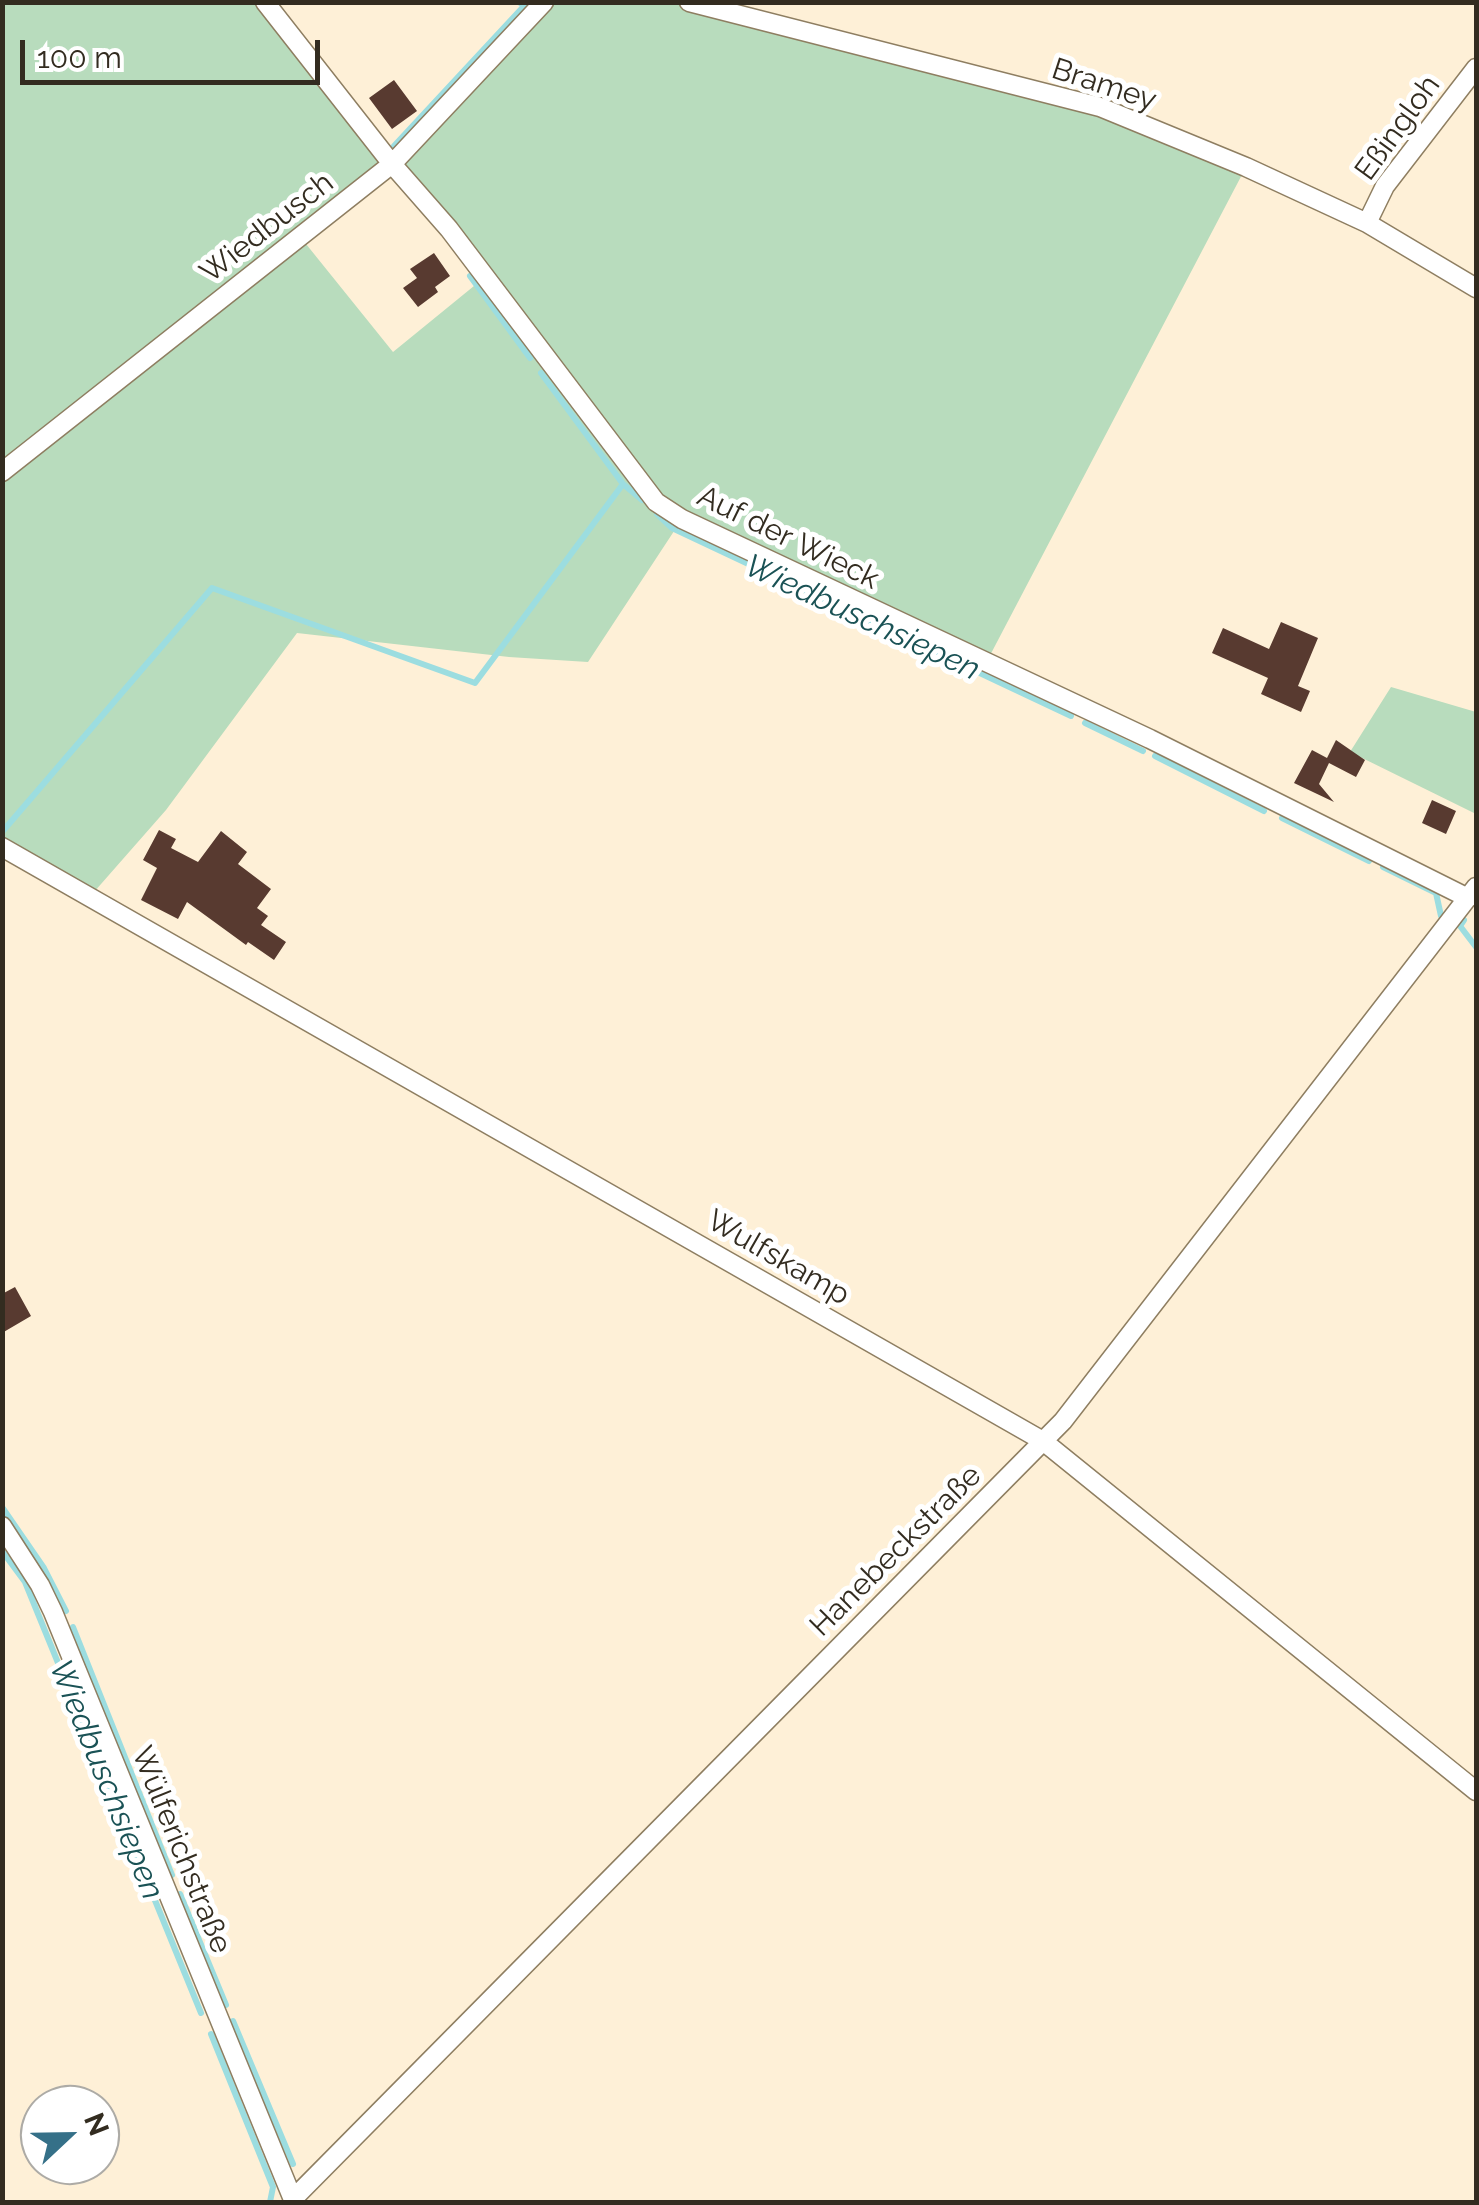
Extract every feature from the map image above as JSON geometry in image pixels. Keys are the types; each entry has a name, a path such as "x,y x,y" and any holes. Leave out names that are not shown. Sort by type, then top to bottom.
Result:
{"street":[{"name":"Auf der Wieck","path":"266,2 392,164 449,229 656,502 682,519 1472,892"},
{"name":"Wiedbusch","path":"2,472 392,164 544,2"},
{"name":"Bramey","path":"689,2 1100,107 1368,223 1476,288"},
{"name":"Eßingloh","path":"1368,223 1385,186 1476,68"},
{"name":"Wulfskamp","path":"2,847 1043,1441 1476,1791"},
{"name":"Hanebeckstraße","path":"294,2201 1063,1421 1472,892"},
{"name":"Wülferichstraße","path":"2,1526 54,1612 294,2201"}],"green space":[{"path":"689,2 1100,107 1246,167 986,663 682,519 588,662 297,633 166,810 94,892 3,841 3,3 265,3 392,164 544,3","holes":["391,165 485,277 393,352 302,239"]},
{"path":"1391,687 1476,712 1476,814 1350,752"}],"building":[{"path":"394,80 417,111 392,129 369,98"},
{"path":"434,253 450,276 435,287 438,292 418,307 403,288 417,278 410,269"},
{"path":"1281,622 1318,638 1298,686 1310,691 1301,712 1261,694 1268,678 1212,653 1223,628 1269,649"},
{"path":"1336,740 1365,760 1356,777 1329,763 1319,784 1334,802 1294,783 1312,750 1327,758"},
{"path":"1432,800 1456,811 1446,834 1422,823"},
{"path":"159,830 176,839 171,848 198,862 221,831 247,852 238,864 271,889 257,908 268,916 261,925 286,942 274,960 248,942 246,945 187,902 178,919 141,900 157,868 143,860"},
{"path":"15,1287 31,1316 2,1333 2,1294"}],"waterway":[{"path":"394,146 524,6 519,2"},
{"path":"470,276 530,358"},
{"path":"541,373 623,484 642,500"},
{"name":"Wiedbuschsiepen","path":"2,832 212,588 475,683 623,484"},
{"name":"Wiedbuschsiepen","path":"657,514 672,528 1071,716"},
{"name":"Wiedbuschsiepen","path":"1085,723 1143,751"},
{"name":"Wiedbuschsiepen","path":"1155,756 1264,811"},
{"name":"Wiedbuschsiepen","path":"1282,818 1369,861"},
{"name":"Wiedbuschsiepen","path":"1383,867 1436,893 1441,916"},
{"path":"1464,920 1460,926 1476,947"},
{"path":"2,1507 44,1568 66,1611"},
{"name":"Wiedbuschsiepen","path":"2,1551 25,1582 201,2013"},
{"path":"73,1627 172,1875"},
{"path":"180,1894 226,2005"},
{"path":"233,2021 293,2164"},
{"name":"Wiedbuschsiepen","path":"211,2034 273,2187 270,2202"}]}
